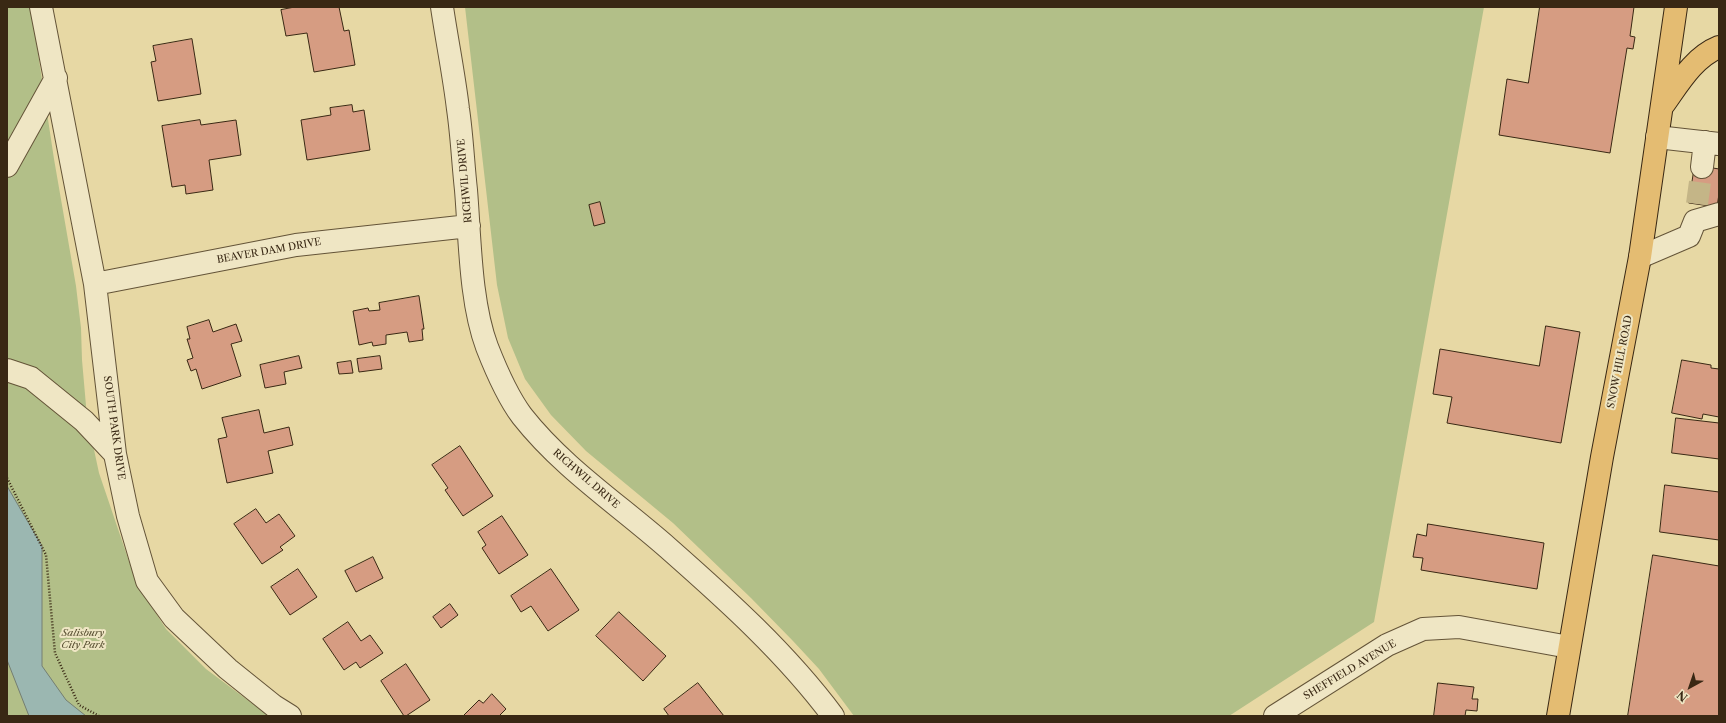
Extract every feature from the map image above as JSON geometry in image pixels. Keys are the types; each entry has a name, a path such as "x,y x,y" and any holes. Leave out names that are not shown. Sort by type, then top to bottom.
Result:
{"main road":[{"name":"SNOW HILL ROAD","path":"1558,716 1602,456 1640,257 1676,7"},
{"path":"1662,106 1694,64 1707,53 1719,47"}],"street":[{"name":"SOUTH PARK DRIVE","path":"41,7 95,284 115,454 128,516 147,581 174,618 228,670 274,706 290,716"},
{"name":"RICHWIL DRIVE","path":"442,7 459,111 476,301 486,345 501,380 521,414 550,448 576,473 667,547 785,657 811,687 833,716"},
{"path":"7,166 56,78"},
{"path":"1657,137 1712,143 1702,167"},
{"path":"1640,257 1689,236 1696,213 1719,214"},
{"name":"BEAVER DAM DRIVE","path":"95,284 296,245 469,226"},
{"path":"7,370 30,378 84,421 115,454"},
{"name":"SHEFFIELD AVENUE","path":"1275,716 1387,645 1423,629 1459,627 1569,647"}],"path":[{"path":"7,478 46,555 54,653 79,705 99,716"}],"green space":[{"name":"Salisbury City Park","path":"7,7 31,7 54,159 76,286 81,328 87,417 99,473 136,582 166,629 206,669 269,716 7,716"},
{"path":"465,7 1484,7 1374,622 1229,716 854,716 819,669 793,641 751,598 673,523 586,451 551,415 525,379 508,338 497,285"}],"water":[{"path":"7,486 42,546 42,666 66,700 86,716 29,716 7,660"}],"building":[{"path":"295,7 339,7 344,31 349,30 355,65 314,72 307,33 286,36 281,10"},
{"path":"1540,7 1634,7 1630,36 1635,37 1633,49 1627,48 1610,153 1499,135 1507,79 1528,83"},
{"path":"192,39 201,94 158,101 151,62 156,61 153,46"},
{"path":"352,105 353,112 364,110 370,150 307,160 301,120 331,115 330,108"},
{"path":"200,120 201,125 236,120 241,155 209,160 213,190 186,194 185,185 172,187 162,126"},
{"path":"1695,165 1719,169 1719,194 1717,207 1689,203"},
{"path":"600,202 605,223 594,226 589,205"},
{"path":"419,296 424,329 422,329 423,340 409,342 407,332 386,335 386,344 373,346 372,342 359,345 353,311 368,308 369,311 380,310 379,303"},
{"path":"209,320 213,332 236,324 242,341 231,344 241,376 202,389 196,369 191,371 187,360 193,358 187,339 190,339 187,327"},
{"path":"1546,326 1580,332 1561,443 1447,423 1452,397 1433,394 1440,349 1539,366"},
{"path":"299,356 302,368 284,372 286,384 265,388 260,365"},
{"path":"380,356 382,369 359,372 357,359"},
{"path":"1682,360 1711,365 1711,368 1719,369 1719,417 1703,414 1702,419 1672,413"},
{"path":"351,361 353,373 339,374 337,363"},
{"path":"259,410 264,433 289,427 293,445 268,451 273,473 227,483 218,439 227,437 222,418"},
{"path":"1676,418 1719,423 1719,459 1672,453"},
{"path":"460,446 493,496 463,516 445,490 448,488 432,465"},
{"path":"1665,485 1719,492 1719,540 1660,532"},
{"path":"256,509 266,523 279,514 295,536 280,547 283,550 262,564 234,524"},
{"path":"502,516 528,555 499,574 482,548 486,545 478,532"},
{"path":"1428,524 1544,543 1537,589 1421,570 1423,558 1413,557 1417,534 1426,536"},
{"path":"1653,555 1719,566 1719,716 1628,716"},
{"path":"373,557 383,578 356,592 345,571"},
{"path":"298,569 317,597 290,615 271,587"},
{"path":"551,569 579,610 548,631 531,606 521,612 511,596"},
{"path":"450,604 458,615 441,628 433,617"},
{"path":"619,612 666,656 643,681 596,636"},
{"path":"348,622 361,641 370,635 383,653 360,668 356,662 344,670 323,639"},
{"path":"406,664 430,700 404,716 381,681"},
{"path":"698,683 724,716 669,716 664,709"},
{"path":"1438,683 1474,687 1472,699 1478,699 1477,711 1466,710 1465,716 1434,716"},
{"path":"492,694 506,709 499,716 463,716 479,700 483,703"}],"tunnel":[{"path":"1697,204 1702,167"}]}
